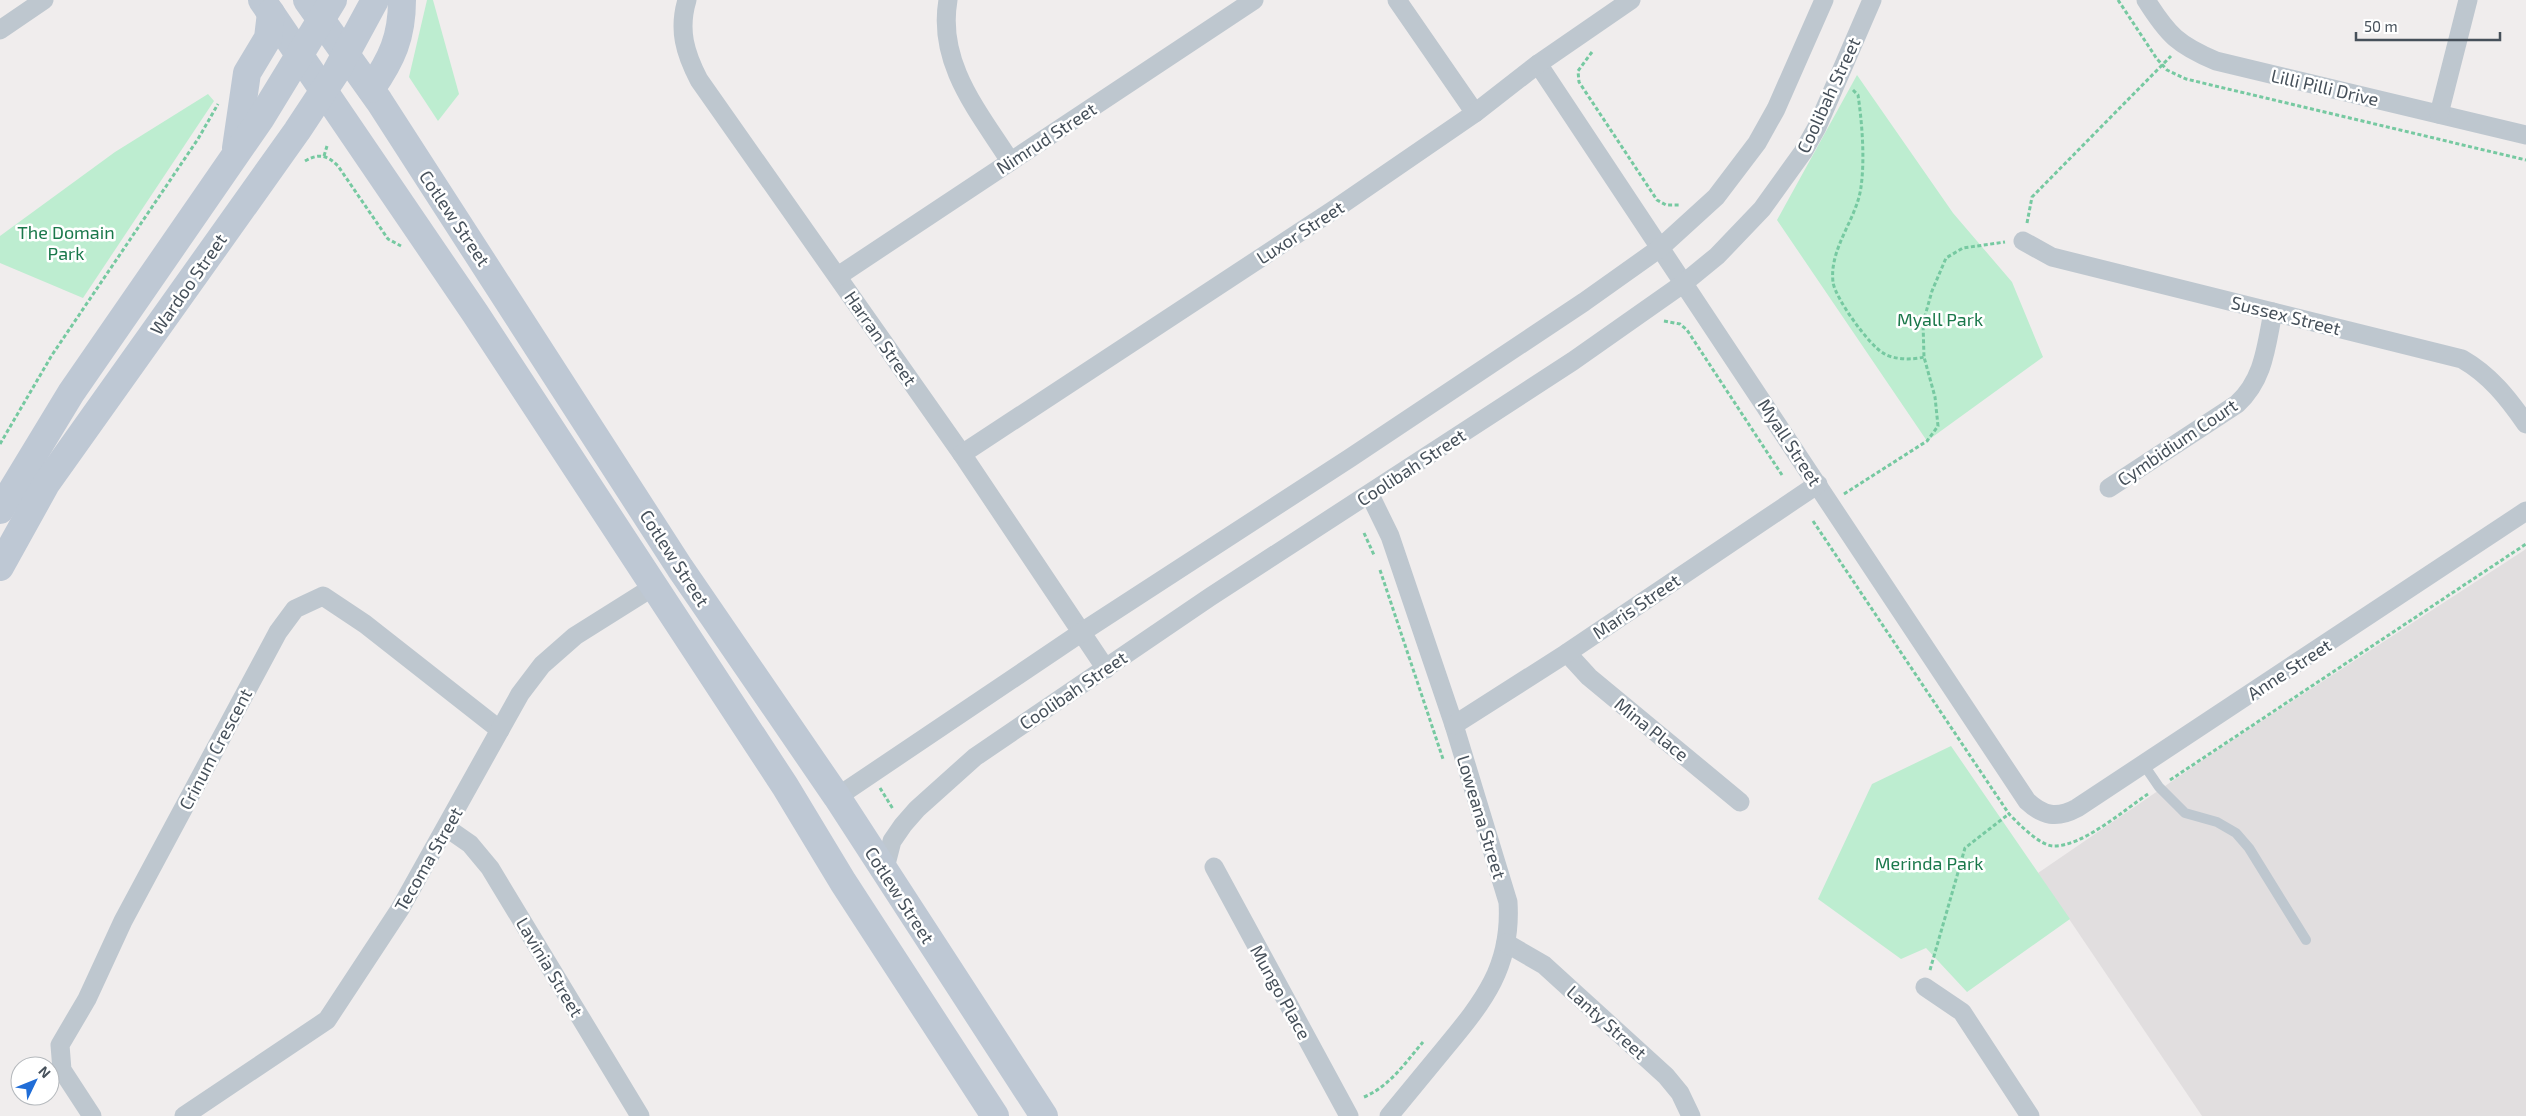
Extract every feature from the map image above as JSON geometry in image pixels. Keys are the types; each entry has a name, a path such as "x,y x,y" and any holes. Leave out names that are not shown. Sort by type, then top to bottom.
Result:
{"main road":[{"name":"Wardoo Street","path":"0,567 46,484 267,174 324,90 375,0"},
{"path":"370,89 387,66 402,25 402,0"},
{"name":"Cotlew Street","path":"266,6 470,306 785,786 843,882 995,1116"},
{"path":"235,155 247,73 268,38 266,6"},
{"name":"Wardoo Street","path":"0,510 71,393 261,118 300,54 320,6"},
{"name":"Cotlew Street","path":"320,6 346,54 494,276 680,568 836,797 1044,1116"},
{"path":"836,797 824,809 821,826 839,856 843,882"}],"street":[{"path":"0,30 44,0"},
{"name":"Harran Street","path":"687,0 682,35 684,47 699,80 962,454 1106,669"},
{"path":"948,0 945,34 955,72 1010,161"},
{"name":"Nimrud Street","path":"838,276 1254,0"},
{"path":"1397,0 1475,113"},
{"name":"Luxor Street","path":"962,454 1338,207 1475,113 1538,64 1630,0"},
{"path":"836,797 1082,632 1584,302 1660,248 1716,197 1756,143 1776,109 1824,0"},
{"name":"Coolibah Street","path":"884,872 892,841 903,825 935,792 975,757 1210,597 1573,361 1684,283 1741,233 1782,183 1803,152 1817,127 1872,0"},
{"name":"Lilli Pilli Drive","path":"2146,0 2160,21 2182,45 2216,61 2526,135"},
{"path":"2439,114 2468,0"},
{"name":"Myall Street","path":"1538,64 2027,801 2048,815"},
{"name":"Sussex Street","path":"2023,241 2052,258 2462,359 2474,366 2496,385 2526,424"},
{"name":"Cymbidium Court","path":"2110,488 2237,404 2248,394 2260,373 2273,312"},
{"name":"Maris Street","path":"1454,725 1567,652 1818,484"},
{"name":"Loweana Street","path":"1370,494 1390,536 1454,725 1508,902 1506,943 1498,971 1480,1006 1389,1116"},
{"name":"Anne Street","path":"2048,815 2068,813 2144,765 2526,511"},
{"name":"Tecoma Street","path":"184,1116 327,1020 400,909 447,828 520,694 542,664 575,636 653,587"},
{"name":"Crinum Crescent","path":"92,1116 62,1070 60,1044 87,999 123,921 278,632 295,609 323,596 365,624 500,730"},
{"name":"Mina Place","path":"1567,652 1589,677 1740,802"},
{"name":"Lavinia Street","path":"447,828 470,844 490,868 640,1116"},
{"name":"Mungo Place","path":"1214,867 1349,1116"},
{"name":"Lanty Street","path":"1506,943 1544,965 1666,1076 1680,1093 1691,1116"},
{"path":"1925,987 1962,1012 2030,1116"}],"lane":[{"path":"2144,765 2159,787 2185,813 2217,822 2236,833 2249,848 2306,940"}],"path":[{"path":"1830,504 1928,441 1938,426 1936,397 1924,357 1923,323 1932,291 1946,258 1963,248 1982,244 2023,241 2032,197 2182,45"},
{"path":"1592,52 1578,71 1579,82 1656,200 1666,205 1677,206 1687,203"},
{"path":"1838,78 1858,94 1861,187 1836,257 1833,283 1852,321 1883,353 1910,360 1924,357"},
{"path":"0,444 52,355 198,140 222,97"},
{"path":"324,156 327,146"},
{"path":"316,151 318,155"},
{"path":"302,162 318,155 330,158 338,166 388,238 405,248"},
{"path":"1660,322 1673,322 1687,330 1782,475"},
{"path":"1812,521 2010,814 2028,833 2052,846 2077,842 2526,544"},
{"path":"1364,533 1375,557"},
{"path":"1378,566 1444,763"},
{"path":"877,784 897,815"},
{"path":"1925,987 1965,848 2027,801"},
{"path":"1364,1097 1379,1090 1388,1082 1427,1038"}],"shaded area":[{"path":"2526,549 2526,1116 2202,1116 2038,873 2222,747"}],"green space":[{"path":"427,0 433,0 459,94 438,121 409,77"},
{"name":"Myall Park","path":"1857,75 1953,213 2012,282 2043,357 1927,441 1777,220"},
{"name":"The Domain Park","path":"208,94 214,101 83,298 0,263 0,236 115,152"},
{"name":"Merinda Park","path":"1951,746 2070,919 1967,992 1926,948 1901,959 1818,899 1872,784"}]}
